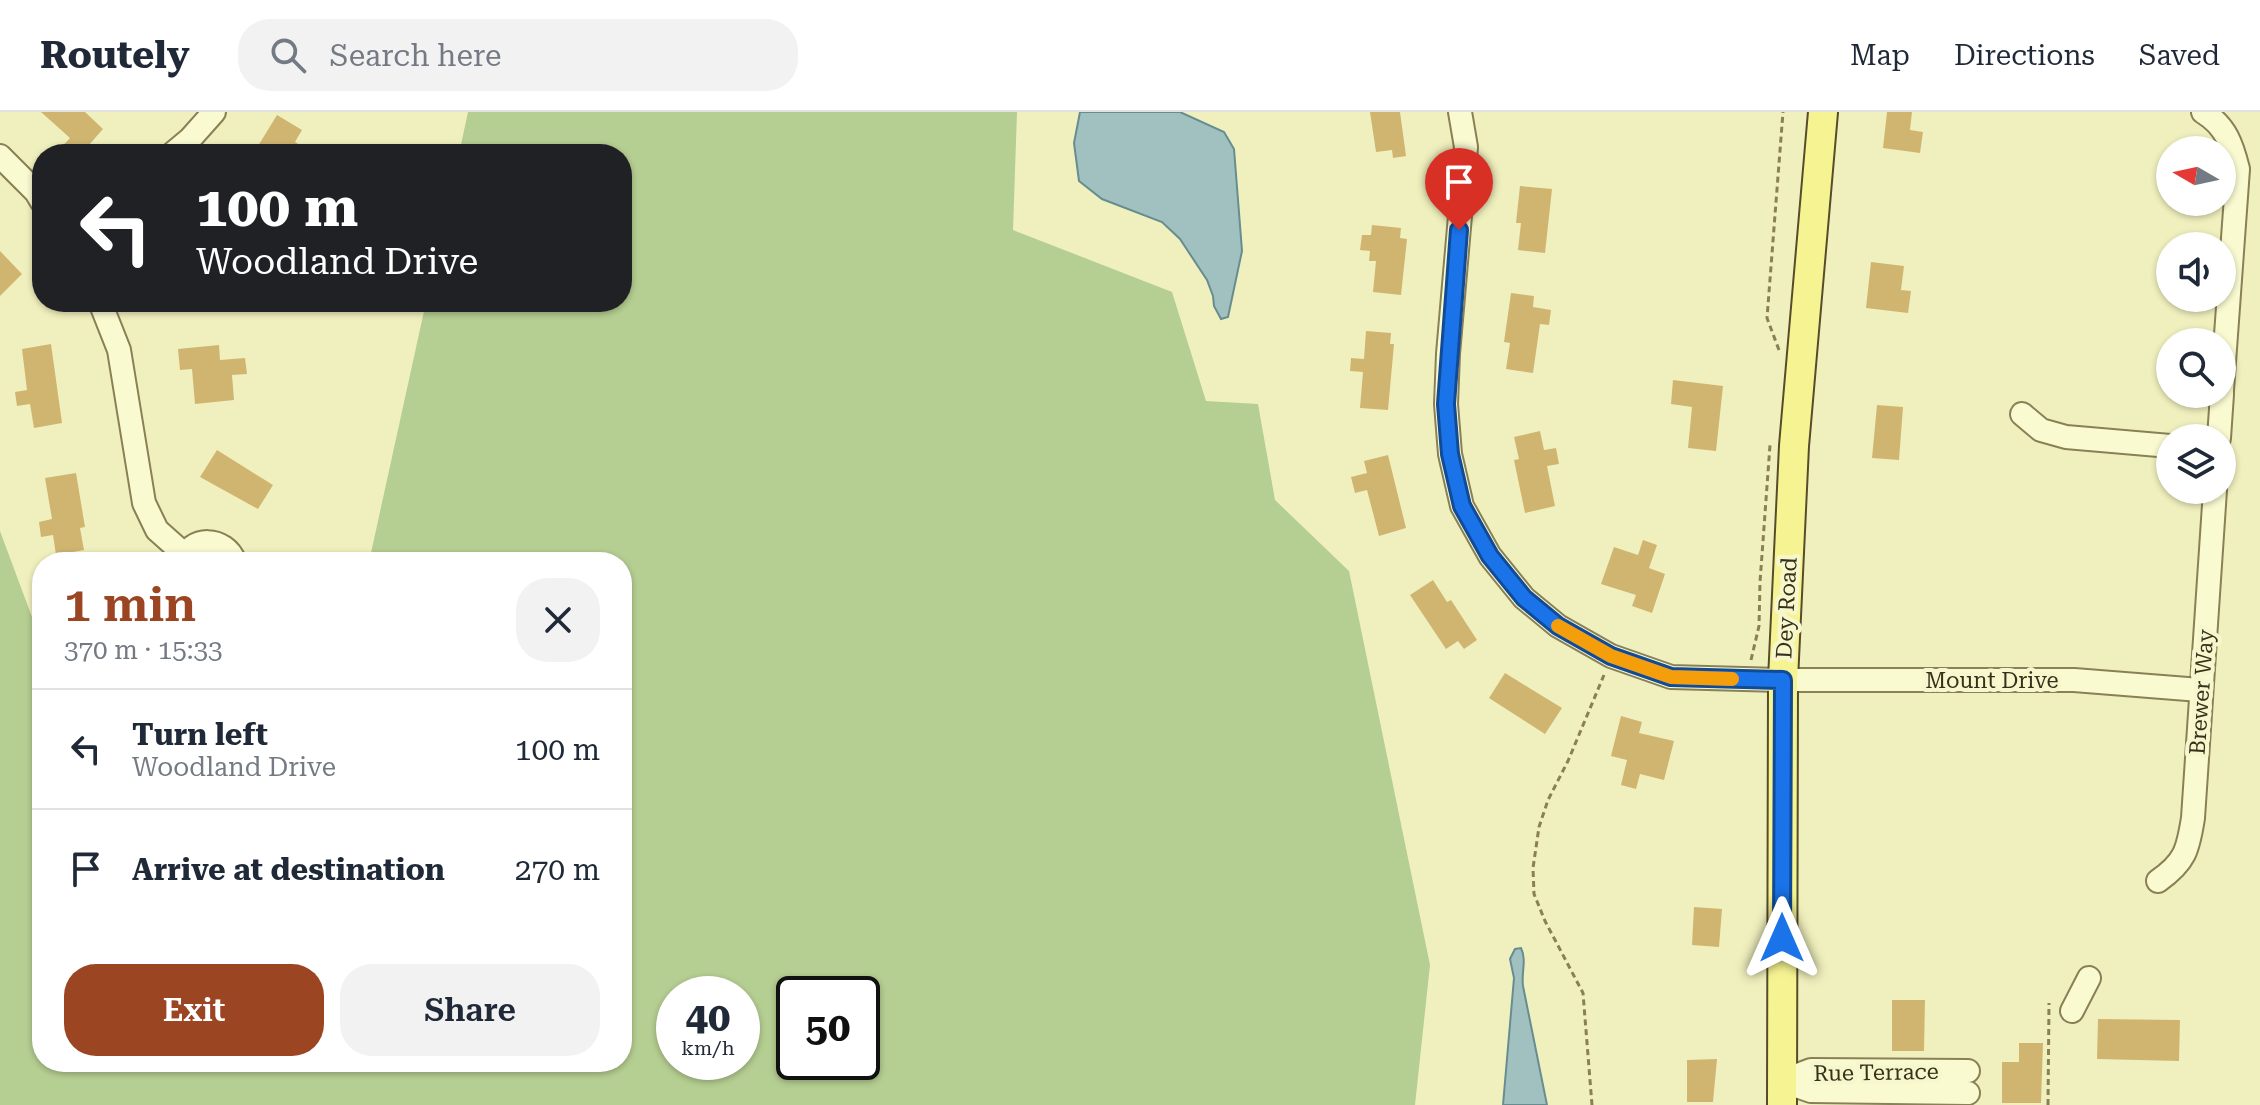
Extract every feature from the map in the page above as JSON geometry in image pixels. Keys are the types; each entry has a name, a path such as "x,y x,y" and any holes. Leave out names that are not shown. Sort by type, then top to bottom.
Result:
{"main road":[{"name":"Dey Road","path":"1782,1093 1783,680 1794,446 1823,112"}],"street":[{"path":"184,144 214,112"},
{"name":"Mount Drive","path":"1460,112 1466,147 1446,404 1450,454 1462,506 1490,556 1524,598 1558,626 1611,656 1671,677 2074,680 2200,690"},
{"path":"2203,112 2214,119 2230,140 2238,169 2227,328"},
{"path":"0,156 32,188"},
{"path":"104,312 119,350 144,503 157,530 177,552"},
{"path":"2022,414 2041,430 2066,437 2156,445"},
{"name":"Brewer Way","path":"2158,881 2175,869 2187,850 2193,818 2214,504"},
{"path":"189,552 199,543 213,542 229,552"},
{"path":"2072,1011 2089,978"},
{"name":"Rue Terrace","path":"1782,1093 1811,1070 1968,1082"}],"path":[{"path":"1778,356 1779,347 1767,318 1783,112"},
{"path":"1747,679 1759,626 1770,443"},
{"path":"1592,1105 1583,993 1534,894 1533,868 1539,827 1548,800 1568,761 1611,656"},
{"path":"2048,1105 2049,1003"}],"green space":[{"path":"468,112 1017,112 1013,230 1172,292 1206,401 1258,404 1275,500 1349,571 1430,965 1415,1105 0,1105 0,531 32,617 32,1072 632,1072 632,552 371,552 424,312 632,312 632,144 461,144"}],"water":[{"path":"1080,112 1180,112 1224,132 1234,149 1242,251 1228,317 1221,319 1207,280 1180,239 1162,222 1102,199 1079,181 1074,143"},
{"path":"1521,948 1524,957 1523,986 1547,1105 1503,1105 1514,978 1510,959 1515,949"}],"building":[{"path":"41,112 85,112 103,129 90,144 64,144 70,138"},
{"path":"1370,112 1400,112 1406,156 1393,158 1392,150 1376,152"},
{"path":"1887,112 1912,112 1910,130 1923,132 1920,153 1883,148"},
{"path":"277,115 302,130 295,142 298,144 259,144"},
{"path":"1520,186 1552,189 1545,253 1518,250 1521,223 1516,223"},
{"path":"1372,225 1401,228 1400,238 1407,239 1401,295 1373,292 1376,261 1369,261 1370,251 1360,250 1362,235 1371,235"},
{"path":"0,251 22,274 0,296"},
{"path":"1871,262 1904,266 1901,290 1911,291 1908,313 1866,308"},
{"path":"1511,293 1534,296 1533,307 1551,310 1549,325 1540,324 1533,373 1506,369 1510,343 1504,342"},
{"path":"1366,331 1391,333 1390,344 1394,344 1388,410 1360,408 1363,372 1350,371 1351,358 1364,359"},
{"path":"51,344 62,423 34,428 30,404 17,406 15,392 27,390 22,349"},
{"path":"219,345 220,360 245,358 247,374 232,375 234,400 195,404 192,369 180,370 178,349"},
{"path":"1673,380 1723,386 1716,451 1688,448 1692,407 1671,404"},
{"path":"1877,405 1903,407 1899,460 1872,458"},
{"path":"1540,431 1544,450 1556,448 1559,464 1547,466 1555,506 1525,513 1514,460 1519,459 1514,437"},
{"path":"217,450 273,485 258,509 200,477"},
{"path":"1388,455 1406,528 1379,536 1367,490 1355,493 1351,477 1367,473 1364,461"},
{"path":"76,473 85,527 80,528 84,550 56,552 53,535 41,537 39,522 52,519 45,478"},
{"path":"1643,540 1657,545 1649,568 1665,574 1652,613 1632,606 1636,595 1601,584 1614,547 1638,555"},
{"path":"1433,580 1447,602 1451,600 1477,640 1464,649 1458,641 1446,649 1410,595"},
{"path":"1505,673 1562,708 1545,734 1489,698"},
{"path":"1621,716 1642,722 1639,733 1674,741 1664,780 1640,774 1636,789 1621,785 1627,760 1611,756"},
{"path":"1694,907 1722,909 1719,947 1692,945"},
{"path":"1892,1000 1925,1000 1924,1051 1892,1051"},
{"path":"2098,1019 2180,1020 2179,1061 2097,1059"},
{"path":"2019,1043 2043,1043 2041,1103 2002,1103 2002,1062 2019,1062"},
{"path":"1717,1059 1713,1102 1687,1102 1687,1060"}],"slow traffic":[{"path":"1558,626 1611,656 1671,677 1732,679"}],"route":[{"path":"1459,230 1446,404 1450,454 1462,506 1490,556 1524,598 1558,626 1611,656 1671,677 1783,680 1782,938"}]}
